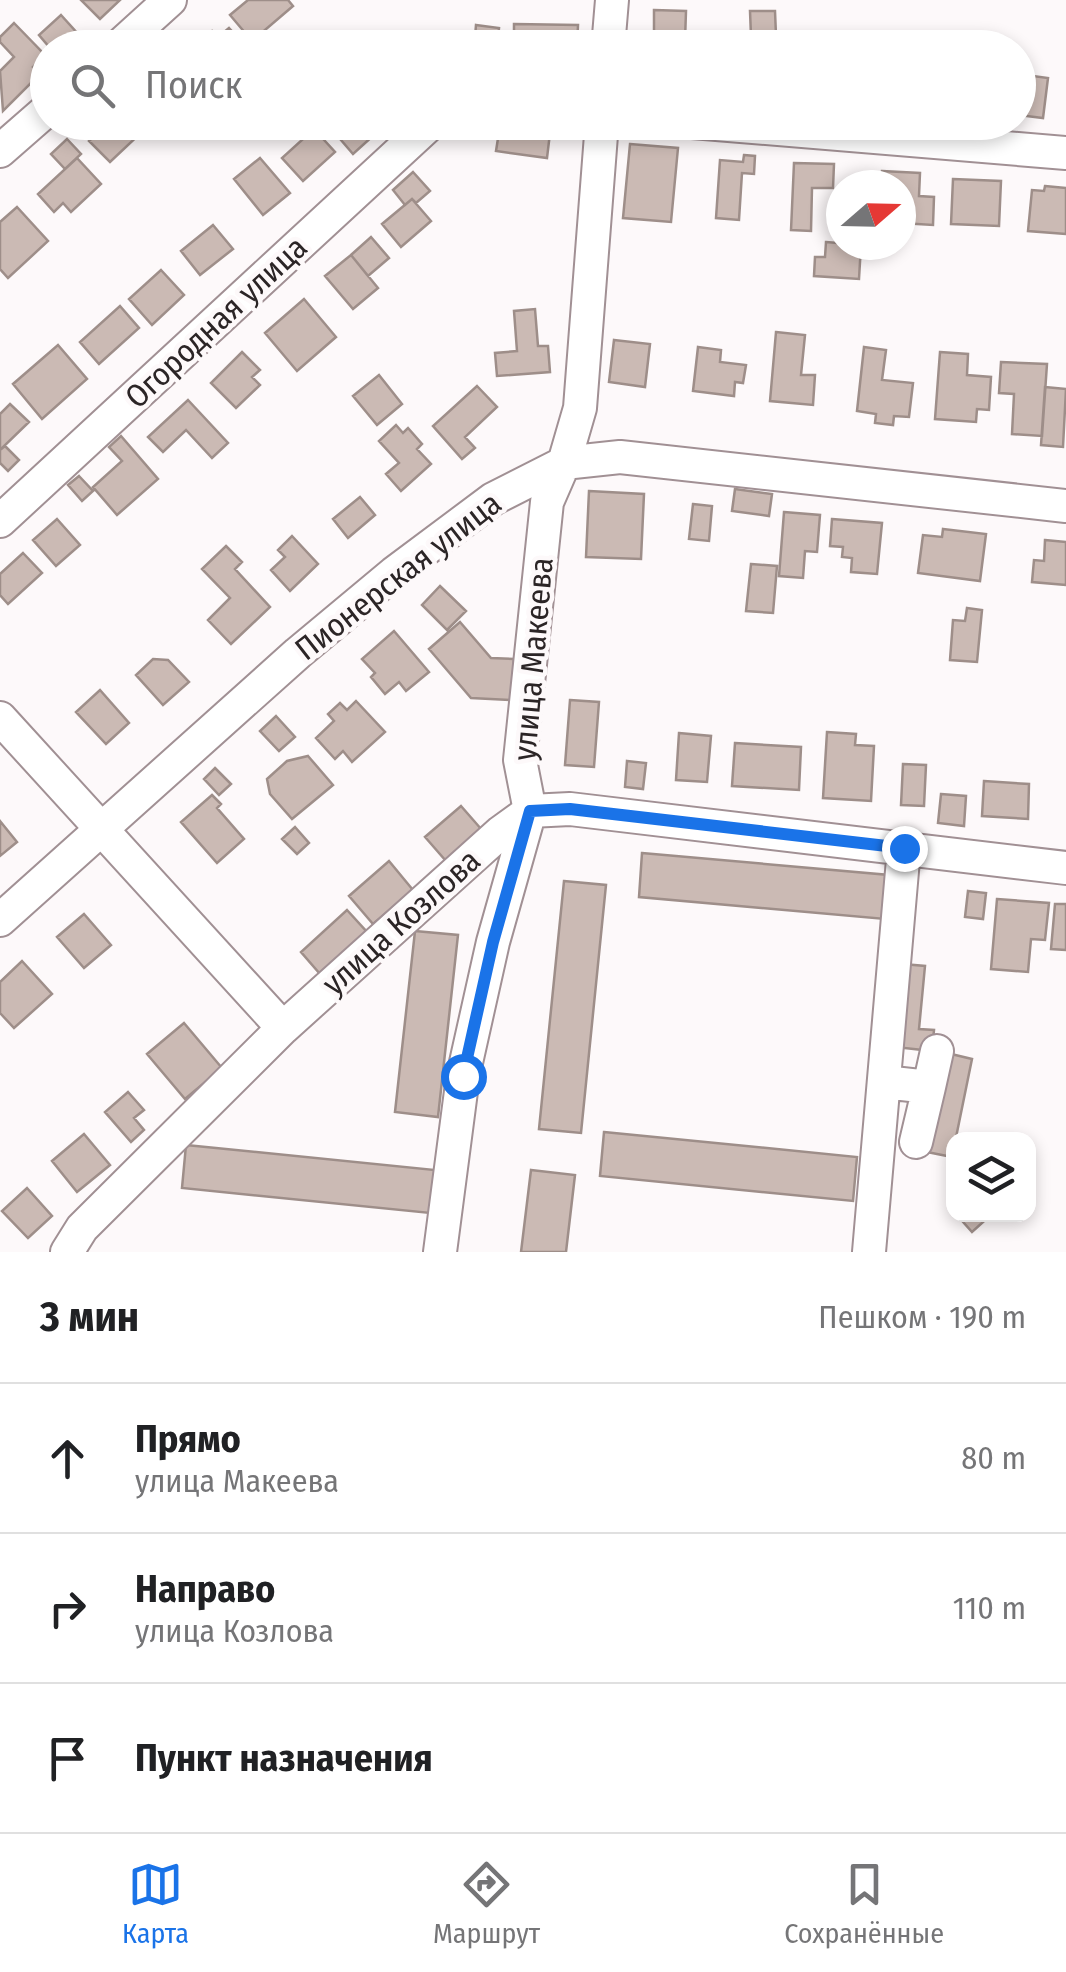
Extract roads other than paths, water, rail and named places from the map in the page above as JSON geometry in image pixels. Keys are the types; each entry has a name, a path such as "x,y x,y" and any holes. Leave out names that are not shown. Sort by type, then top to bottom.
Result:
{"street":[{"path":"137,30 170,0"},
{"path":"610,30 612,0"},
{"path":"0,151 30,125"},
{"name":"Огородная улица","path":"0,521 413,140"},
{"name":"улица Макеева","path":"440,1252 463,1076 493,942 530,811 520,760 547,502 564,463 580,408 601,140"},
{"path":"902,140 1066,154"},
{"name":"Пионерская улица","path":"0,920 298,653 394,573 493,499 564,463 620,456 1066,506"},
{"path":"0,718 283,1028"},
{"path":"530,811 570,809 1066,868"},
{"name":"улица Козлова","path":"67,1252 82,1228 283,1028 501,832 530,811"},
{"path":"869,1252 904,848"},
{"path":"916,1142 937,1051"},
{"path":"884,1082 930,1087"}]}
